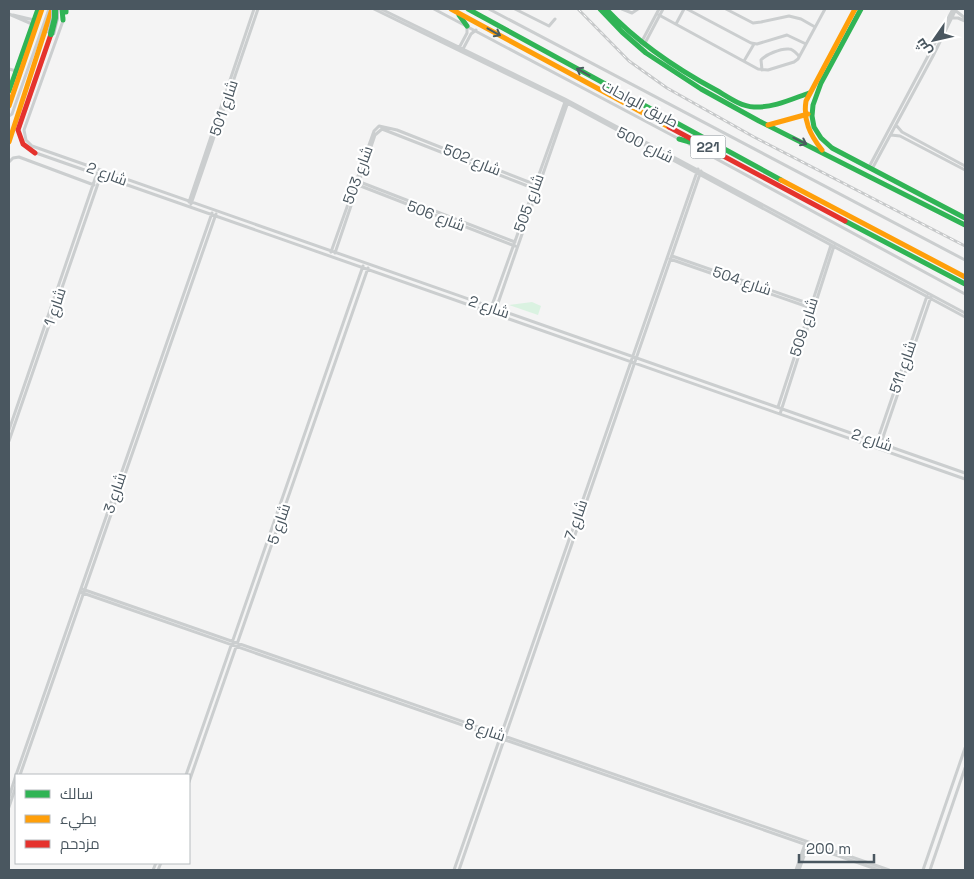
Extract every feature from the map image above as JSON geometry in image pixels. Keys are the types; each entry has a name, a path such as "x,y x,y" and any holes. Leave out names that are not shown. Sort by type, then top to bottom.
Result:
{"main road":[{"path":"9,91 12,70 38,9"},
{"path":"9,106 42,9"},
{"path":"35,153 22,144 18,130 51,34 55,18 53,9"},
{"path":"9,142 36,54 53,9"},
{"name":"طريق الواحات","path":"468,9 875,233"},
{"path":"600,9 622,32 656,60 687,81 738,105 759,107 808,93"},
{"path":"606,9 642,44 670,64 768,125 824,152 870,169 953,215 965,225"},
{"path":"855,9 827,66 808,114 816,130 823,141 850,162 953,215 965,218"},
{"path":"824,152 810,134 805,102 808,93 827,66 861,9"},
{"path":"63,20 65,10"},
{"path":"454,10 467,26"},
{"name":"طريق الواحات","path":"454,10 708,147 965,277"},
{"path":"768,125 808,114"},
{"path":"679,139 708,147"},
{"name":"طريق الواحات","path":"888,239 965,284"}],"street":[{"path":"9,116 12,114 53,9"},
{"name":"شارع 501","path":"190,205 256,9"},
{"name":"شارع 500","path":"374,9 428,33 567,101 590,117 699,171 965,313"},
{"name":"شارع 500","path":"381,9 411,25"},
{"name":"طريق الواحات","path":"434,9 965,294"},
{"name":"طريق الواحات","path":"489,9 965,260"},
{"path":"515,9 549,26 555,19"},
{"path":"622,9 632,14 638,9"},
{"path":"642,44 661,9"},
{"path":"642,44 660,15 661,9"},
{"path":"676,24 686,9 754,44 787,35 806,44"},
{"path":"726,9 753,23 789,16 801,19 815,27"},
{"path":"660,15 762,70 794,62 825,9"},
{"path":"870,169 952,18 955,9"},
{"path":"955,9 965,19"},
{"path":"870,169 891,135 955,9"},
{"path":"10,14 33,22"},
{"path":"952,18 965,19"},
{"name":"شارع 2","path":"63,20 24,130 26,140 32,146 99,173"},
{"path":"461,50 467,26"},
{"path":"461,50 471,34 476,30"},
{"path":"744,61 754,44"},
{"path":"762,70 760,60 765,56 787,49 794,51 799,56"},
{"name":"شارع 505","path":"490,312 567,101"},
{"path":"896,125 902,132 965,166"},
{"name":"شارع 503","path":"331,252 375,135 380,130 385,129 404,134"},
{"name":"شارع 502","path":"404,134 536,187"},
{"path":"891,135 900,136 965,170"},
{"name":"شارع 2","path":"35,153 336,253 368,267 490,312 965,479"},
{"path":"9,162 13,158 19,157 95,186"},
{"name":"شارع 7","path":"458,870 699,171"},
{"name":"شارع 1","path":"9,441 99,173"},
{"name":"شارع 503","path":"336,253 357,183"},
{"name":"شارع 506","path":"357,183 516,244"},
{"name":"شارع 2","path":"214,213 363,265"},
{"name":"شارع 3","path":"18,774 214,213"},
{"name":"شارع 505","path":"496,309 516,244"},
{"name":"شارع 509","path":"780,414 833,244"},
{"name":"شارع 504","path":"670,257 813,307"},
{"name":"شارع 5","path":"190,779 290,477 314,412 363,265"},
{"name":"شارع 2","path":"368,267 740,393 965,473"},
{"name":"شارع 5","path":"186,774 295,478 368,267"},
{"name":"شارع 511","path":"875,447 879,442 929,295"},
{"name":"شارع 500","path":"948,305 965,316"},
{"name":"شارع 509","path":"776,412 794,356 813,307"},
{"path":"794,356 799,358"},
{"path":"738,399 740,393"},
{"name":"شارع 1","path":"9,430 18,410"},
{"path":"290,477 295,478"},
{"name":"شارع 8","path":"82,591 502,738 889,870"},
{"name":"شارع 7","path":"454,870 502,738"},
{"path":"923,870 965,748"},
{"path":"930,870 965,768"},
{"name":"شارع 3","path":"9,797 15,782"},
{"path":"9,807 15,789"},
{"path":"798,870 807,843"},
{"name":"شارع 8","path":"807,843 879,870"}],"green space":[{"path":"532,302 541,306 538,315 509,305"}],"railway":[{"path":"578,9 629,61 667,88 754,137 965,246"}],"traffic: fast":[{"path":"9,91 38,9"},
{"path":"51,34 55,9"},
{"path":"62,9 63,20"},
{"path":"468,9 781,180"},
{"path":"600,9 646,53 701,89 759,121 965,225"},
{"path":"606,9 631,33 658,54 686,73 739,103 761,107 782,103 809,93"},
{"path":"861,9 821,83 813,105 814,127 821,138 832,148 965,218"},
{"path":"459,15 467,26"},
{"path":"679,139 697,144"},
{"path":"845,221 965,284"}],"traffic: slow":[{"path":"9,106 42,9"},
{"path":"9,142 52,9"},
{"path":"451,9 669,127"},
{"path":"822,150 808,127 805,108 806,101 855,9"},
{"path":"768,125 808,114"},
{"path":"781,180 965,277"}],"traffic: jam":[{"path":"35,153 23,144 18,130 51,34"},
{"path":"669,127 845,221"}]}
